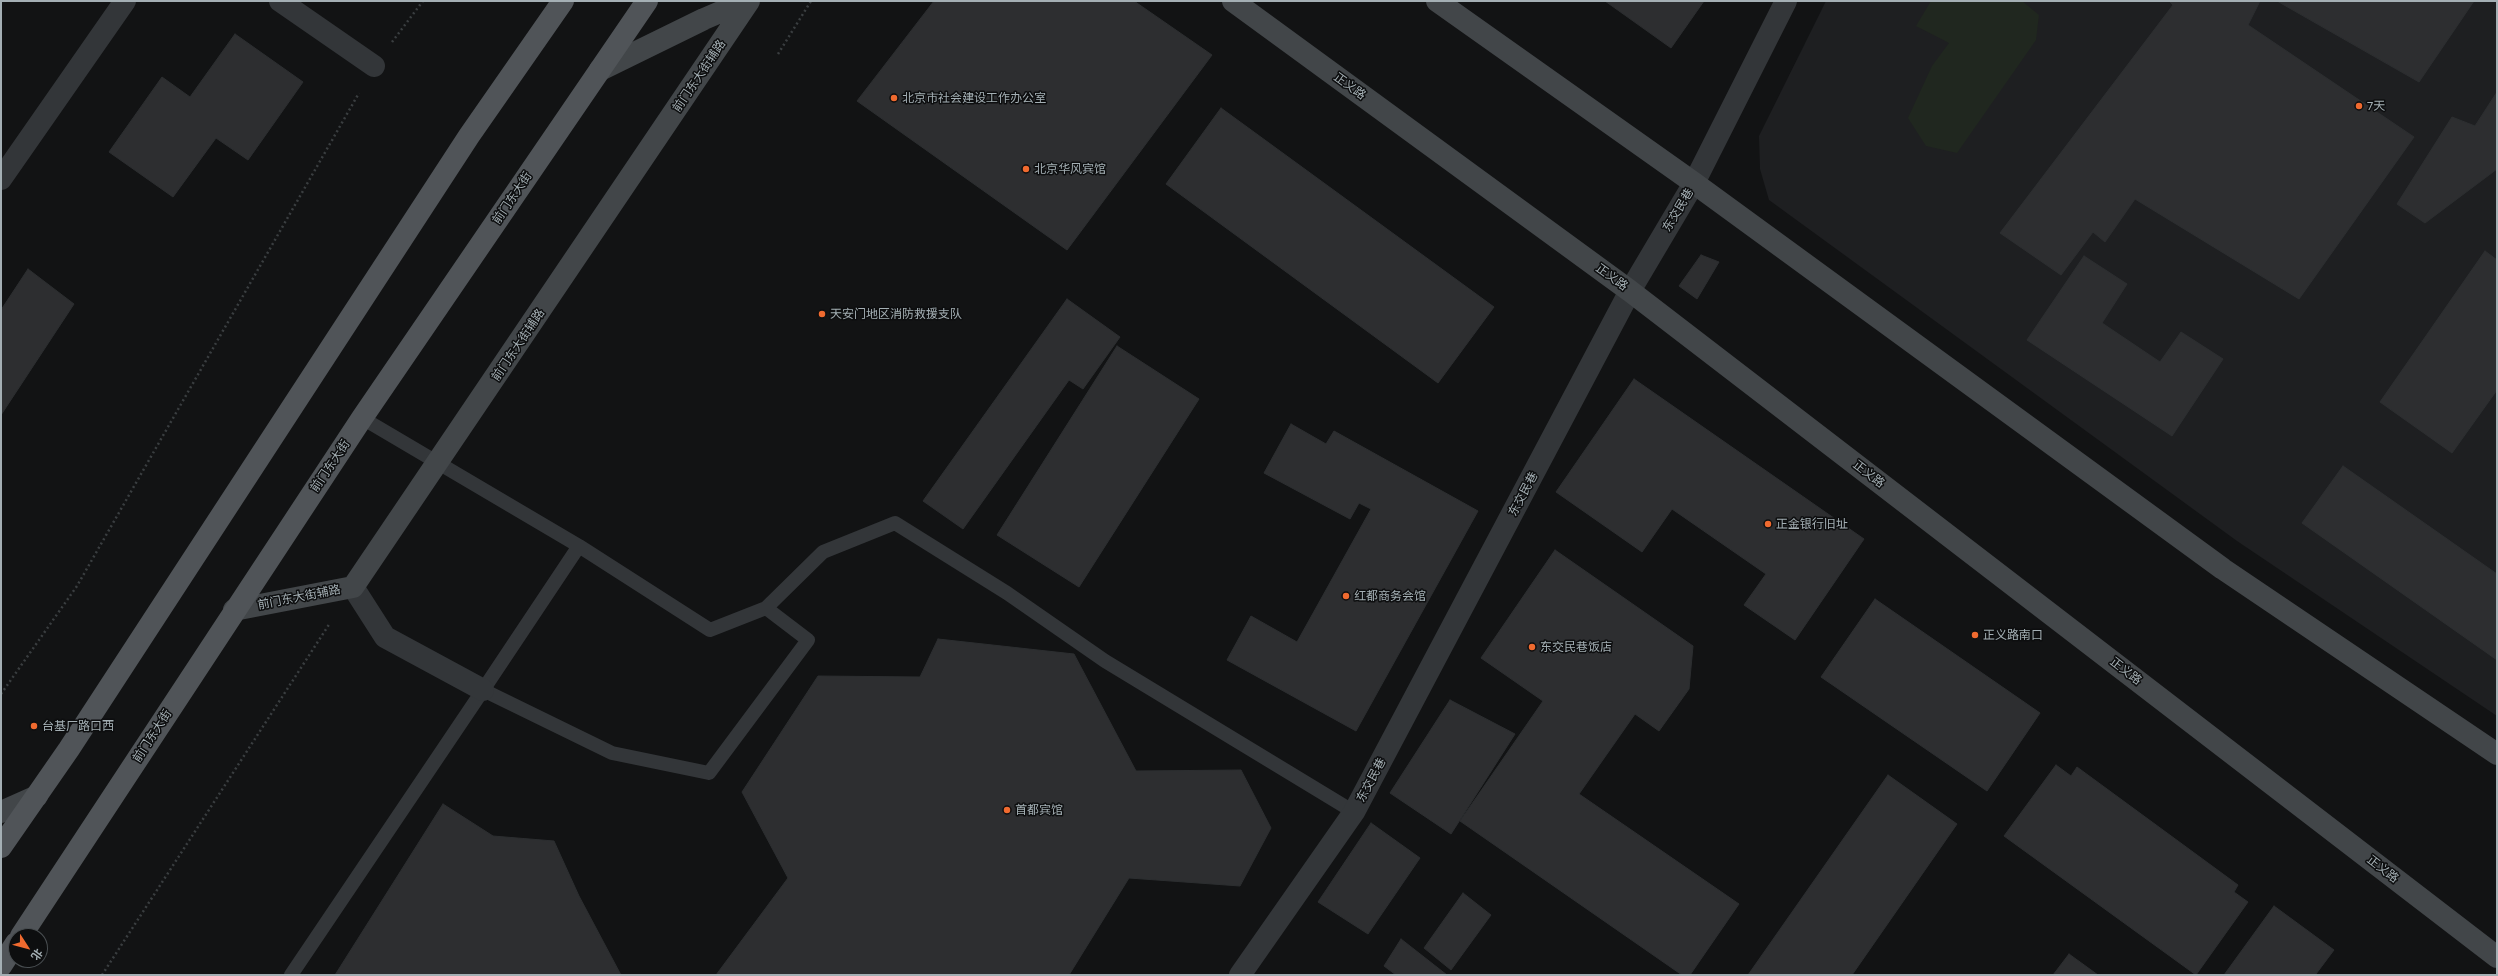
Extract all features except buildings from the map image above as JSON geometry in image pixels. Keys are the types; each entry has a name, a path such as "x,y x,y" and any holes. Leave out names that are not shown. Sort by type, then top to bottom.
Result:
{"main road":[{"path":"1,847 37,796 469,136 563,1"},
{"name":"前门东大街","path":"26,928 234,610 362,418 647,1"},
{"path":"1,966 8,955"}],"street":[{"path":"1,179 125,1"},
{"path":"280,1 374,66"},
{"path":"600,70 704,19 746,1"},
{"name":"前门东大街辅路","path":"234,610 353,587 749,1"},
{"name":"正义路","path":"1234,1 1630,290 2497,957"},
{"path":"1437,1 1694,183 2223,569 2497,754"},
{"name":"东交民巷","path":"1240,975 1354,812 1630,290 1694,183 1786,1"},
{"path":"353,587 385,637 483,690"},
{"path":"1,812 37,796"}],"lane":[{"path":"362,418 579,546 710,630 766,608 823,552 895,523 1007,592 1104,661 1354,812"},
{"path":"291,975 579,546"},
{"path":"483,690 612,753 710,773 808,640 766,608"}],"path":[{"path":"1,694 77,586 374,66 423,1"},
{"path":"778,54 811,1"},
{"path":"102,975 353,587"}],"shaded area":[{"path":"1826,1 2497,1 2497,716 2237,541 1769,200 1760,169 1759,136"},
{"path":"1931,1 2022,1 2039,15 2036,40 1957,153 1926,146 1908,118 1932,66 1949,43 1916,26"}],"place":[{"name":"北京市社会建设工作办公室","path":"894,98"},
{"name":"7天","path":"2359,106"},
{"name":"北京华风宾馆","path":"1026,169"},
{"name":"天安门地区消防救援支队","path":"822,314"},
{"name":"正金银行旧址","path":"1768,524"},
{"name":"红都商务会馆","path":"1346,596"},
{"name":"正义路南口","path":"1975,635"},
{"name":"东交民巷饭店","path":"1532,647"},
{"name":"台基厂路口西","path":"34,726"},
{"name":"首都宾馆","path":"1007,810"}]}
